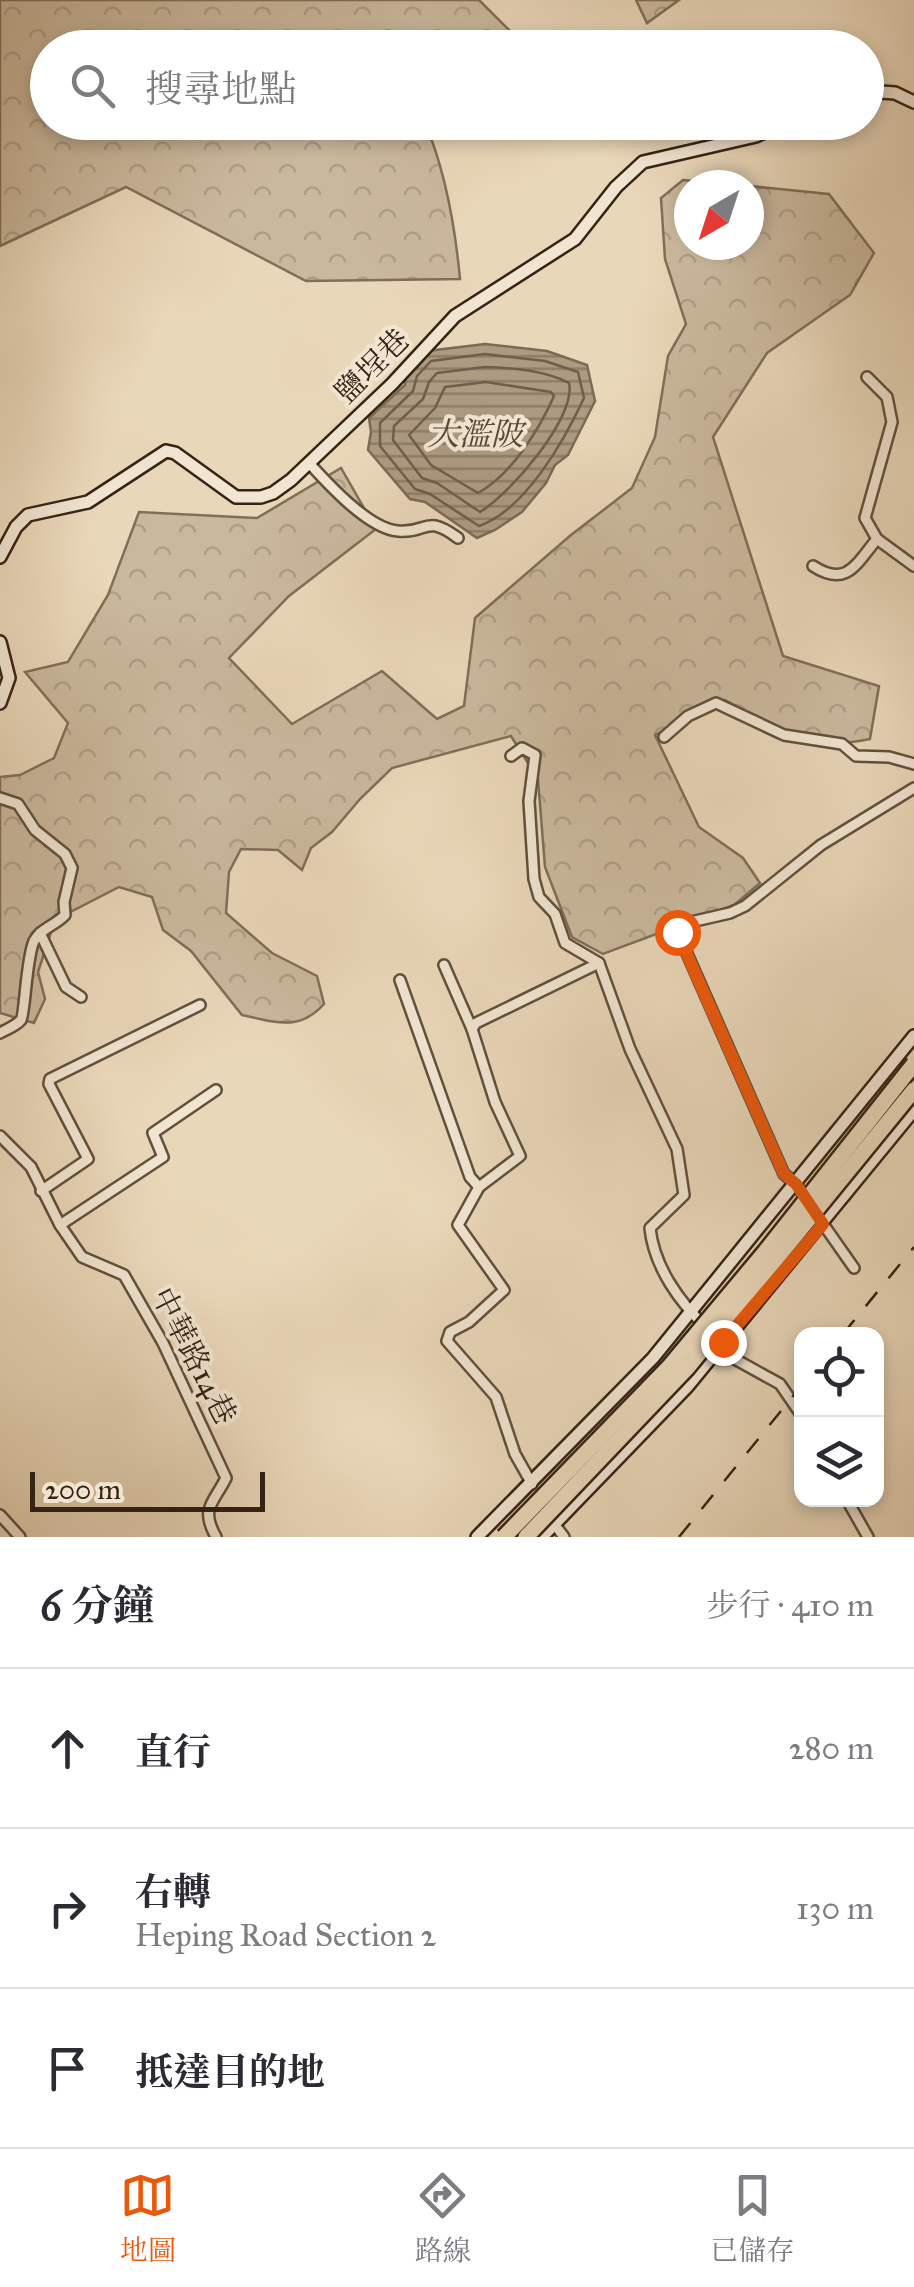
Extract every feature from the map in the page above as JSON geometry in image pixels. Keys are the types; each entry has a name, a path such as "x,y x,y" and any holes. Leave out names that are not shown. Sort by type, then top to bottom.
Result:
{"highway":[{"path":"504,1537 669,1367 914,1064"},
{"path":"526,1537 688,1368 914,1090"}],"street":[{"path":"884,93 914,102"},
{"name":"鹽埕巷","path":"0,557 16,526 28,515 88,502 166,451 194,465 225,492 247,498 273,493 392,384 455,316 575,239 616,188 643,162 739,140"},
{"path":"867,377 888,398 892,413 865,518 877,539 914,566"},
{"path":"309,463 342,500 391,529 400,532 432,524 458,538"},
{"path":"813,566 828,576 842,575 877,539"},
{"path":"0,642 10,678 0,703"},
{"path":"664,738 688,716 716,703 784,735 838,743 856,756 889,757 914,764"},
{"path":"511,756 522,748 535,755 530,784 530,843 539,897 555,914 565,943 599,963 630,1050 677,1150 684,1195 650,1228 651,1242 668,1279 692,1314 723,1342 733,1358 780,1384 794,1404"},
{"path":"854,1268 796,1184 784,1174 678,937 678,926 745,906 822,845 914,788"},
{"path":"0,798 18,804 35,830 71,862 72,876 64,898 65,915 40,932 33,944 23,986 24,1014 17,1024 0,1033"},
{"path":"40,932 66,987 81,997"},
{"path":"472,1028 599,963"},
{"path":"444,965 472,1028 495,1102 520,1156 480,1188 458,1225 504,1290 469,1322 450,1332 447,1341 496,1398 514,1454 532,1484"},
{"path":"400,980 470,1177 480,1188"},
{"path":"41,1191 88,1159 48,1084 50,1079 200,1005"},
{"path":"478,1537 630,1384 692,1314 914,1036"},
{"path":"60,1225 163,1158 153,1133 216,1090"},
{"path":"542,1537 687,1388 914,1110"},
{"name":"中華路14巷","path":"0,1136 31,1167 60,1225 82,1257 124,1275 163,1343 226,1478 209,1505 216,1537"},
{"path":"852,1507 868,1537"},
{"path":"0,1515 20,1537"},
{"path":"555,1525 564,1537"}],"green space":[{"path":"0,0 479,0 509,30 30,30 30,140 431,140 448,200 460,279 306,281 126,187 0,246"},
{"path":"636,0 679,0 647,23"},
{"path":"674,187 674,260 764,260 764,188 829,194 874,253 850,295 767,353 713,437 783,656 879,686 870,739 847,743 810,741 778,729 725,700 655,735 699,827 743,858 760,883 734,905 603,954 572,937 545,867 538,779 511,736 392,768 332,832 311,848 302,870 278,850 241,849 229,872 226,913 272,953 317,976 324,1004 305,1019 286,1023 242,1015 191,951 163,930 152,897 119,887 55,920 38,972 45,999 34,1023 0,1013 0,777 20,775 54,758 68,723 25,672 68,662 108,595 139,512 257,518 341,468 376,529 289,596 229,658 292,724 382,671 437,719 464,706 475,618 632,488 655,437 668,356 686,324 665,259 661,198"}],"water":[{"name":"大濫陂","path":"485,344 547,351 587,365 595,401 568,455 555,465 522,512 477,538 425,502 410,499 368,450 369,418 405,385 406,373 427,351"}],"railway":[{"path":"849,1327 914,1247"},
{"path":"679,1537 794,1395"}],"route":[{"path":"677,932 784,1174 796,1184 823,1224 723,1342"}]}
